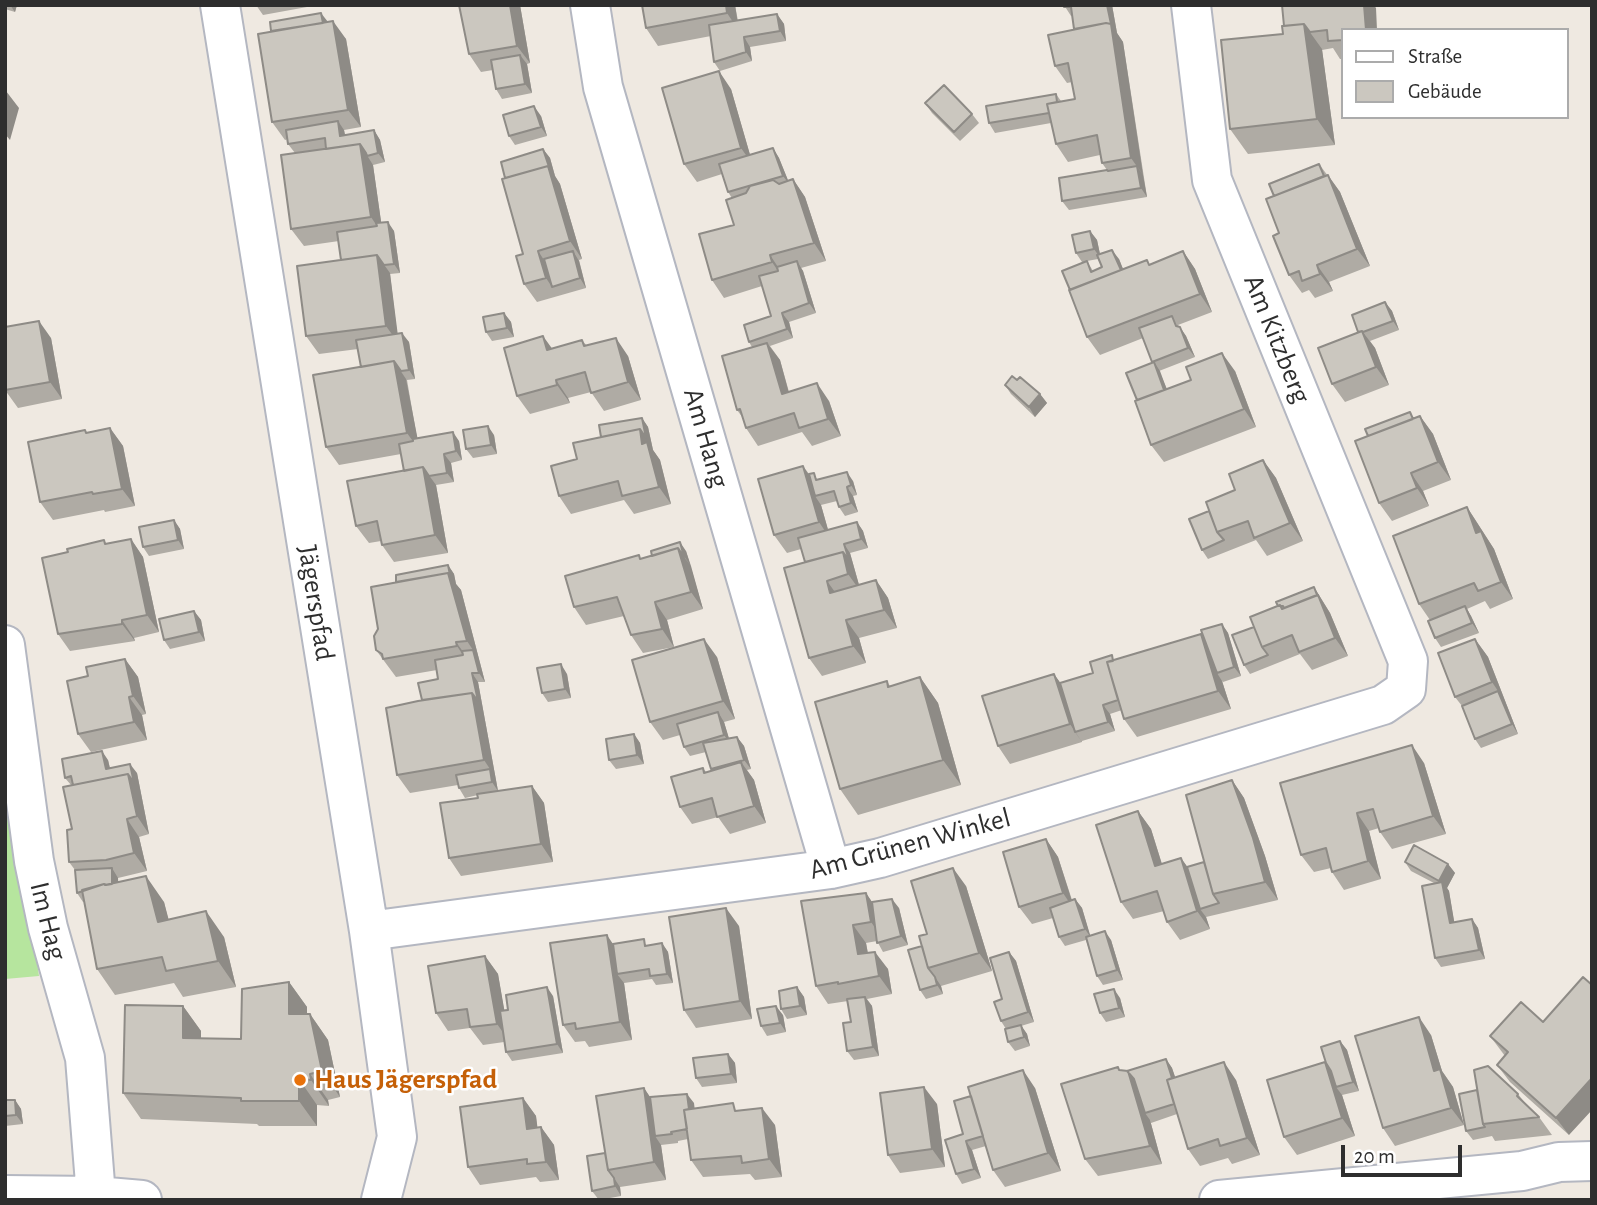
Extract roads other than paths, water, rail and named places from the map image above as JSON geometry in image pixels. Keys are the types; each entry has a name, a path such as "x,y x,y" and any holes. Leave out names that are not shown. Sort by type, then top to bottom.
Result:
{"street":[{"name":"Jägerspfad","path":"220,5 369,931 397,1137 381,1200"},
{"name":"Am Hang","path":"590,5 603,87 831,869"},
{"name":"Am Kitzberg","path":"1191,5 1212,180 1408,661"},
{"name":"Im Hag","path":"5,645 34,861 48,928 85,1058 96,1196"},
{"name":"Am Grünen Winkel","path":"369,931 831,869 880,858 1383,705 1406,689 1408,661"},
{"path":"1219,1200 1522,1171 1559,1162 1592,1161"},
{"path":"5,1195 96,1196 142,1200"}],"place":[{"name":"Haus Jägerspfad","path":"300,1080"}]}
